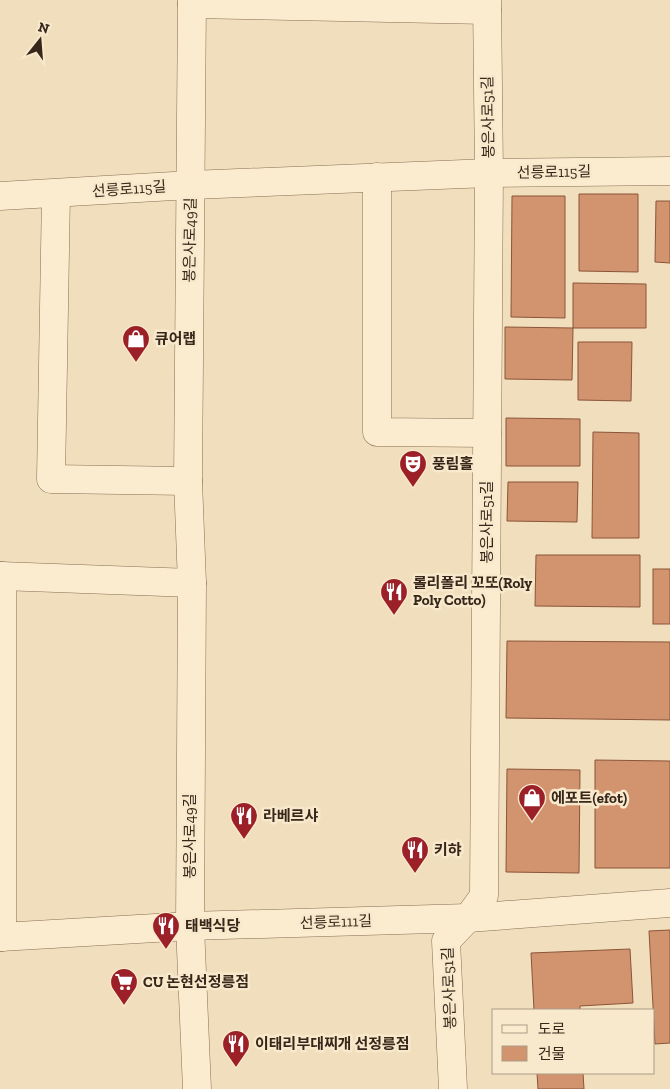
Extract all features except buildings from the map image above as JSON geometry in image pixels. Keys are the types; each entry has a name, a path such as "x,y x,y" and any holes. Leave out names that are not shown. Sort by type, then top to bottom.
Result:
{"street":[{"path":"192,2 487,5"},
{"name":"봉은사로49길","path":"192,2 188,480 192,583 190,926 197,1089"},
{"name":"봉은사로51길","path":"453,1089 446,941 468,918 484,896 489,173 487,5"},
{"name":"선릉로115길","path":"0,196 191,185 489,173 670,171"},
{"path":"377,178 377,432 487,433"},
{"path":"56,194 51,479 188,480"},
{"path":"1,576 192,583"},
{"name":"선릉로111길","path":"1,576 1,937 190,926 468,918 670,904"}],"place":[{"name":"큐어랩","path":"136,363"},
{"name":"풍림홀","path":"413,488"},
{"name":"롤리폴리 꼬또(Roly Poly Cotto)","path":"394,616"},
{"name":"에포트(efot)","path":"532,822"},
{"name":"라베르샤","path":"244,840"},
{"name":"키햐","path":"415,874"},
{"name":"태백식당","path":"166,950"},
{"name":"CU 논현선정릉점","path":"124,1006"},
{"name":"이태리부대찌개 선정릉점","path":"236,1068"}]}
